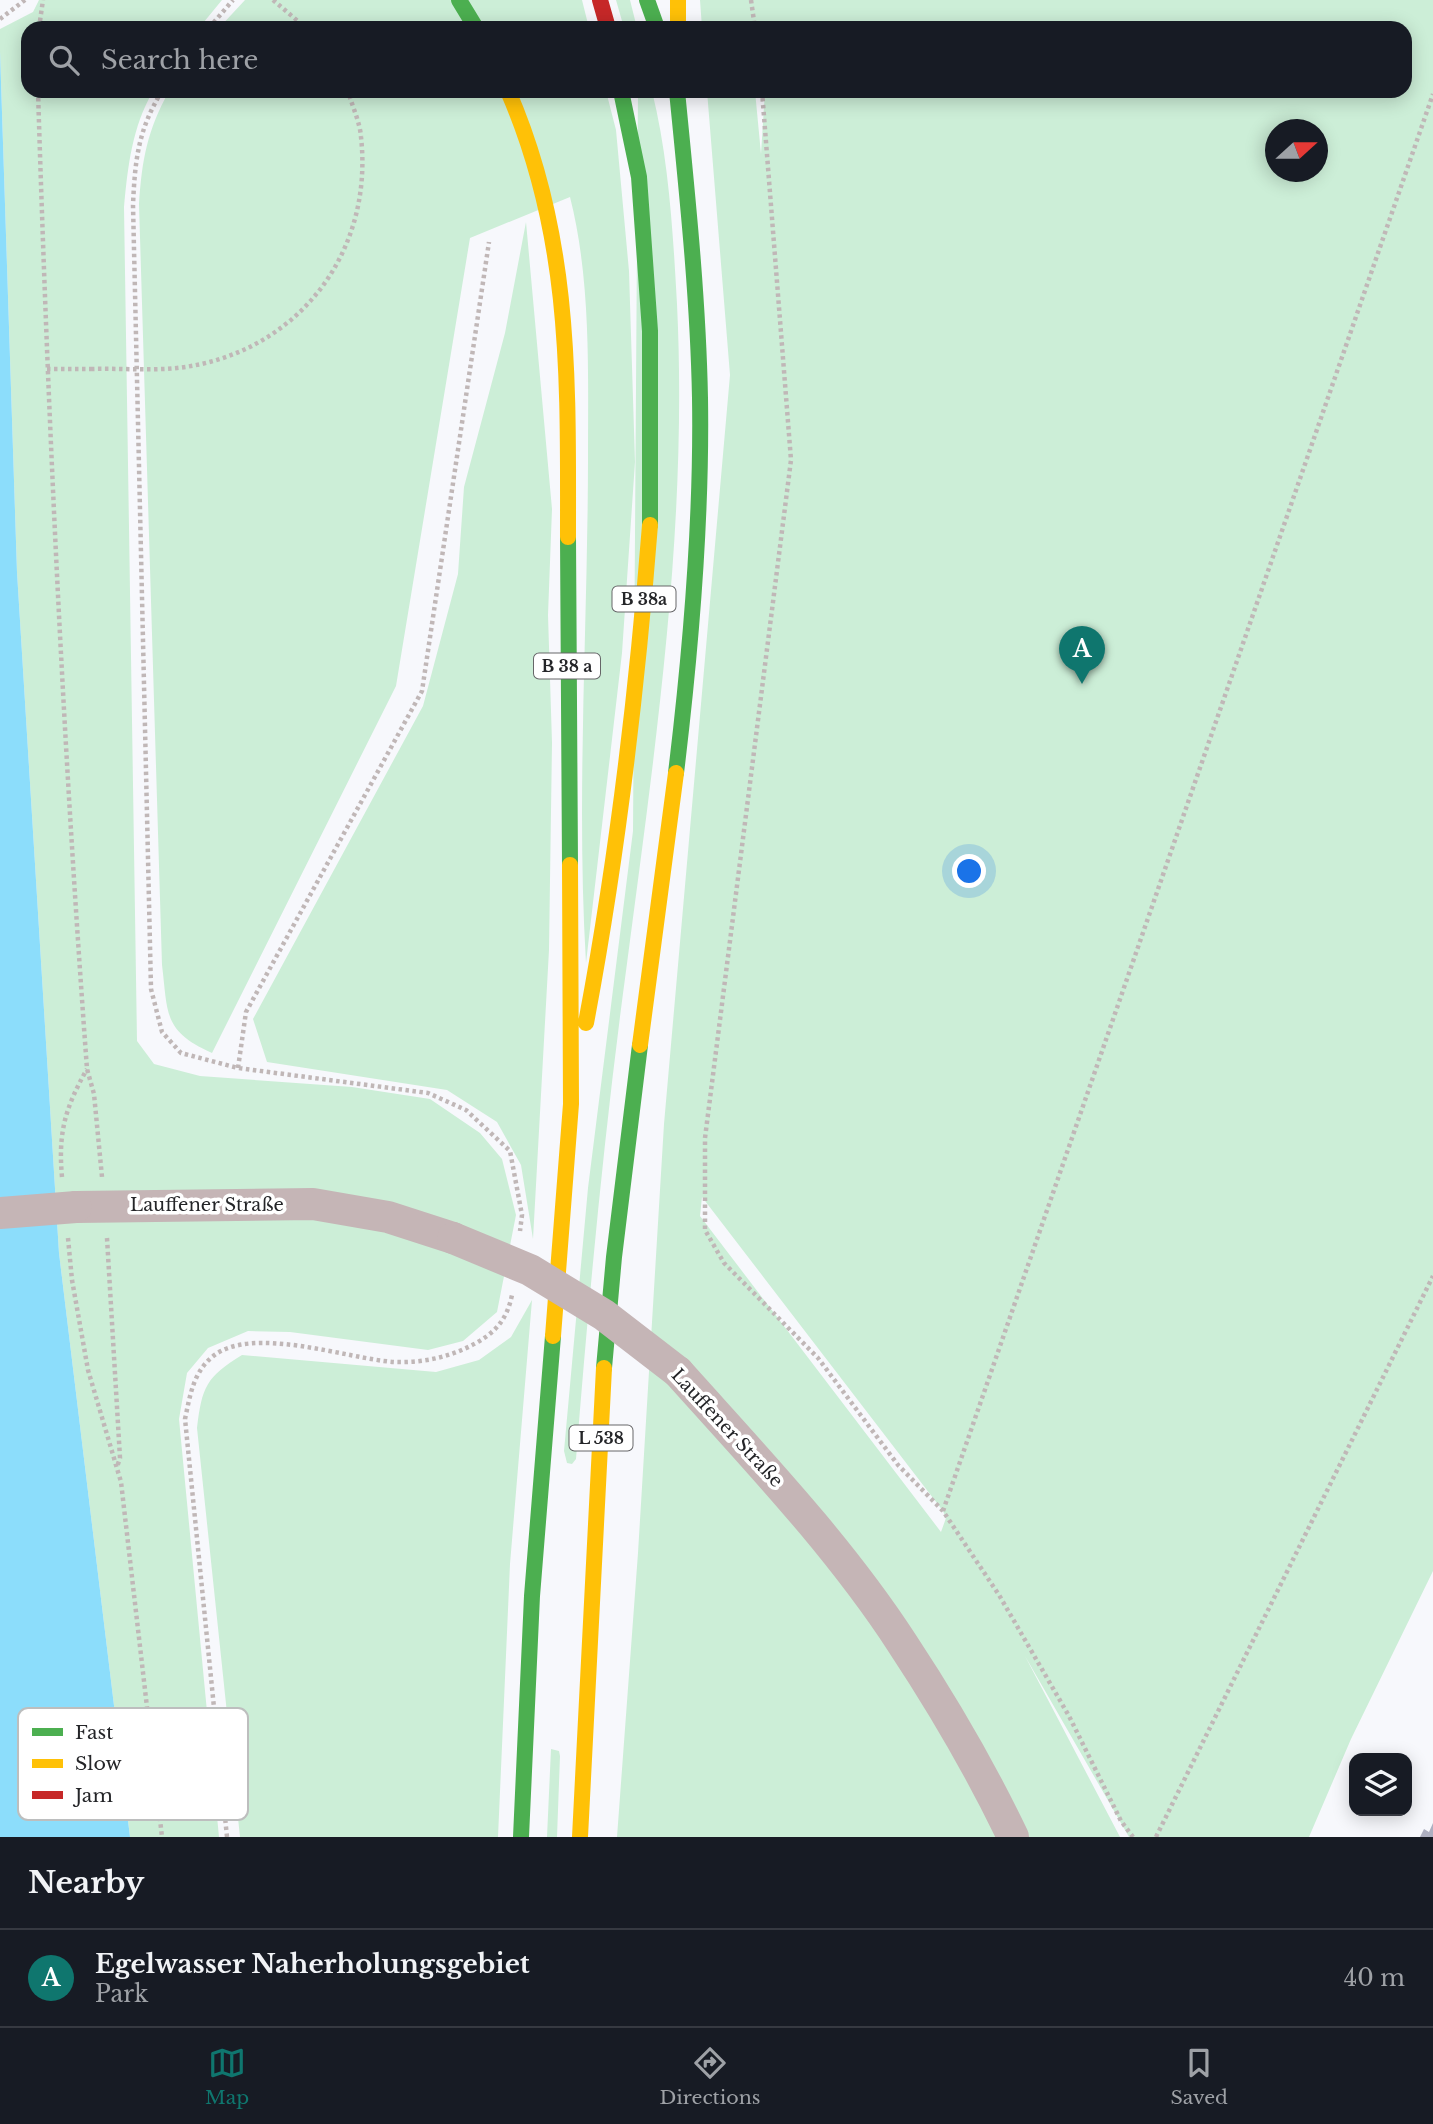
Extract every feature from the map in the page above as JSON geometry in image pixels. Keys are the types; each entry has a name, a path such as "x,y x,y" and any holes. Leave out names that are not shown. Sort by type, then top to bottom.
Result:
{"highway":[{"path":"459,0 471,21"},
{"path":"600,0 606,21"},
{"path":"647,0 654,21"},
{"path":"678,0 678,21"},
{"name":"B 38 a","path":"511,98 527,135 550,215 562,292 568,443 567,888 571,1104"},
{"name":"B 38a","path":"571,1104 601,943 641,641 650,522 650,331 639,177 622,98"},
{"name":"B 38a","path":"640,1041 681,718 694,577 700,442 695,286 678,98"},
{"name":"L 538","path":"580,1837 596,1517 613,1271 640,1041"},
{"name":"L 538","path":"521,1837 531,1596 571,1104"}],"street":[{"name":"Lauffener Straße","path":"0,1213 76,1207 313,1204 388,1217 453,1238 530,1270 604,1315 678,1372 798,1506 902,1642 990,1790 1013,1837"}],"path":[{"path":"0,19 25,0"},
{"path":"40,21 43,0"},
{"path":"215,21 233,0"},
{"path":"273,0 298,21"},
{"path":"751,0 754,21"},
{"path":"943,1511 1433,94"},
{"path":"38,98 46,369 70,829 87,1069 94,1094 100,1161"},
{"path":"158,98 136,150 133,205 151,989 162,1031 181,1053 238,1068 428,1093 466,1110 510,1152 522,1215 519,1239"},
{"path":"46,369 177,368 221,358 264,339 305,311 332,278 351,235 361,188 361,136 350,98"},
{"path":"763,98 791,460 705,1138 705,1230 724,1263 818,1358 898,1465 943,1511 999,1595 1069,1716 1121,1821 1133,1837"},
{"path":"238,1068 246,1012 422,691 489,242"},
{"path":"59,1143 63,1124 87,1069"},
{"path":"108,1244 120,1458 117,1467"},
{"path":"1156,1837 1433,1276"},
{"path":"72,1280 91,1381 117,1467 146,1708"},
{"path":"214,1708 185,1419 194,1379 213,1356 246,1344 285,1343 395,1362 453,1356 497,1331 511,1299 513,1287"}],"green space":[{"path":"39,0 222,0 205,21 21,21 21,98 150,98 140,119 129,162 124,207 137,1041 154,1064 200,1076 352,1087 430,1099 480,1133 502,1159 516,1215 497,1312 463,1341 428,1350 290,1332 248,1331 208,1348 187,1373 179,1419 207,1708 114,1708 59,1253 17,572 0,51 0,29 33,12"},
{"path":"245,0 582,0 587,21 226,21"},
{"path":"616,0 630,0 635,21 622,21"},
{"path":"700,0 1433,0 1433,1571 1351,1739 1309,1837 1129,1837 1025,1656 1120,1837 617,1837 638,1553 664,1124 730,375 708,98 756,98 761,154 765,98 1412,98 1412,21 702,21","holes":["702,1197 946,1518 941,1532 700,1216"]},
{"path":"166,98 608,98 616,130 629,271 635,462 622,653 586,963 582,773 588,518 588,358 582,260 570,197 470,238 396,686 212,1053 184,1037 171,1019 165,996 162,965 139,204 147,146 155,119"},
{"path":"638,98 654,98 663,143 674,250 679,388 678,472 658,722 611,1093 576,1459 572,1464 567,1463 564,1451 588,1188 633,831"},
{"path":"526,222 552,509 548,615 552,743 549,950 533,1239 521,1165 497,1122 447,1090 267,1062 253,1019 423,706 458,574 464,487 505,333"},
{"path":"532,1300 510,1564 498,1837 240,1837 238,1820 248,1820 248,1708 226,1708 197,1428 201,1402 208,1384 220,1370 242,1355 436,1372 479,1360 511,1337"},
{"path":"551,1749 559,1751 560,1756 557,1837 547,1837"},
{"path":"128,1820 217,1820 219,1837 130,1837"}],"water":[{"path":"0,51 17,572 59,1253 114,1708 18,1708 18,1820 128,1820 130,1837 0,1837"}],"building":[{"path":"1433,1823 1433,1837 1420,1837 1424,1829 1429,1832"}],"traffic: fast":[{"path":"459,0 472,21"},
{"path":"647,0 654,21"},
{"path":"622,98 639,177 650,331 650,525"},
{"path":"676,773 694,586 700,445 699,359 678,98"},
{"path":"568,537 570,865"},
{"path":"604,1368 614,1257 640,1045"},
{"path":"521,1837 532,1596 553,1336"}],"traffic: slow":[{"path":"678,0 678,21"},
{"path":"511,98 529,146 555,255 566,366 568,537"},
{"path":"586,1023 625,775 650,525"},
{"path":"640,1045 676,773"},
{"path":"553,1336 571,1104 570,865"},
{"path":"580,1837 604,1368"}],"traffic: jam":[{"path":"600,0 606,21"}],"place":[{"name":"Egelwasser Naherholungsgebiet","path":"1082,684"}]}
